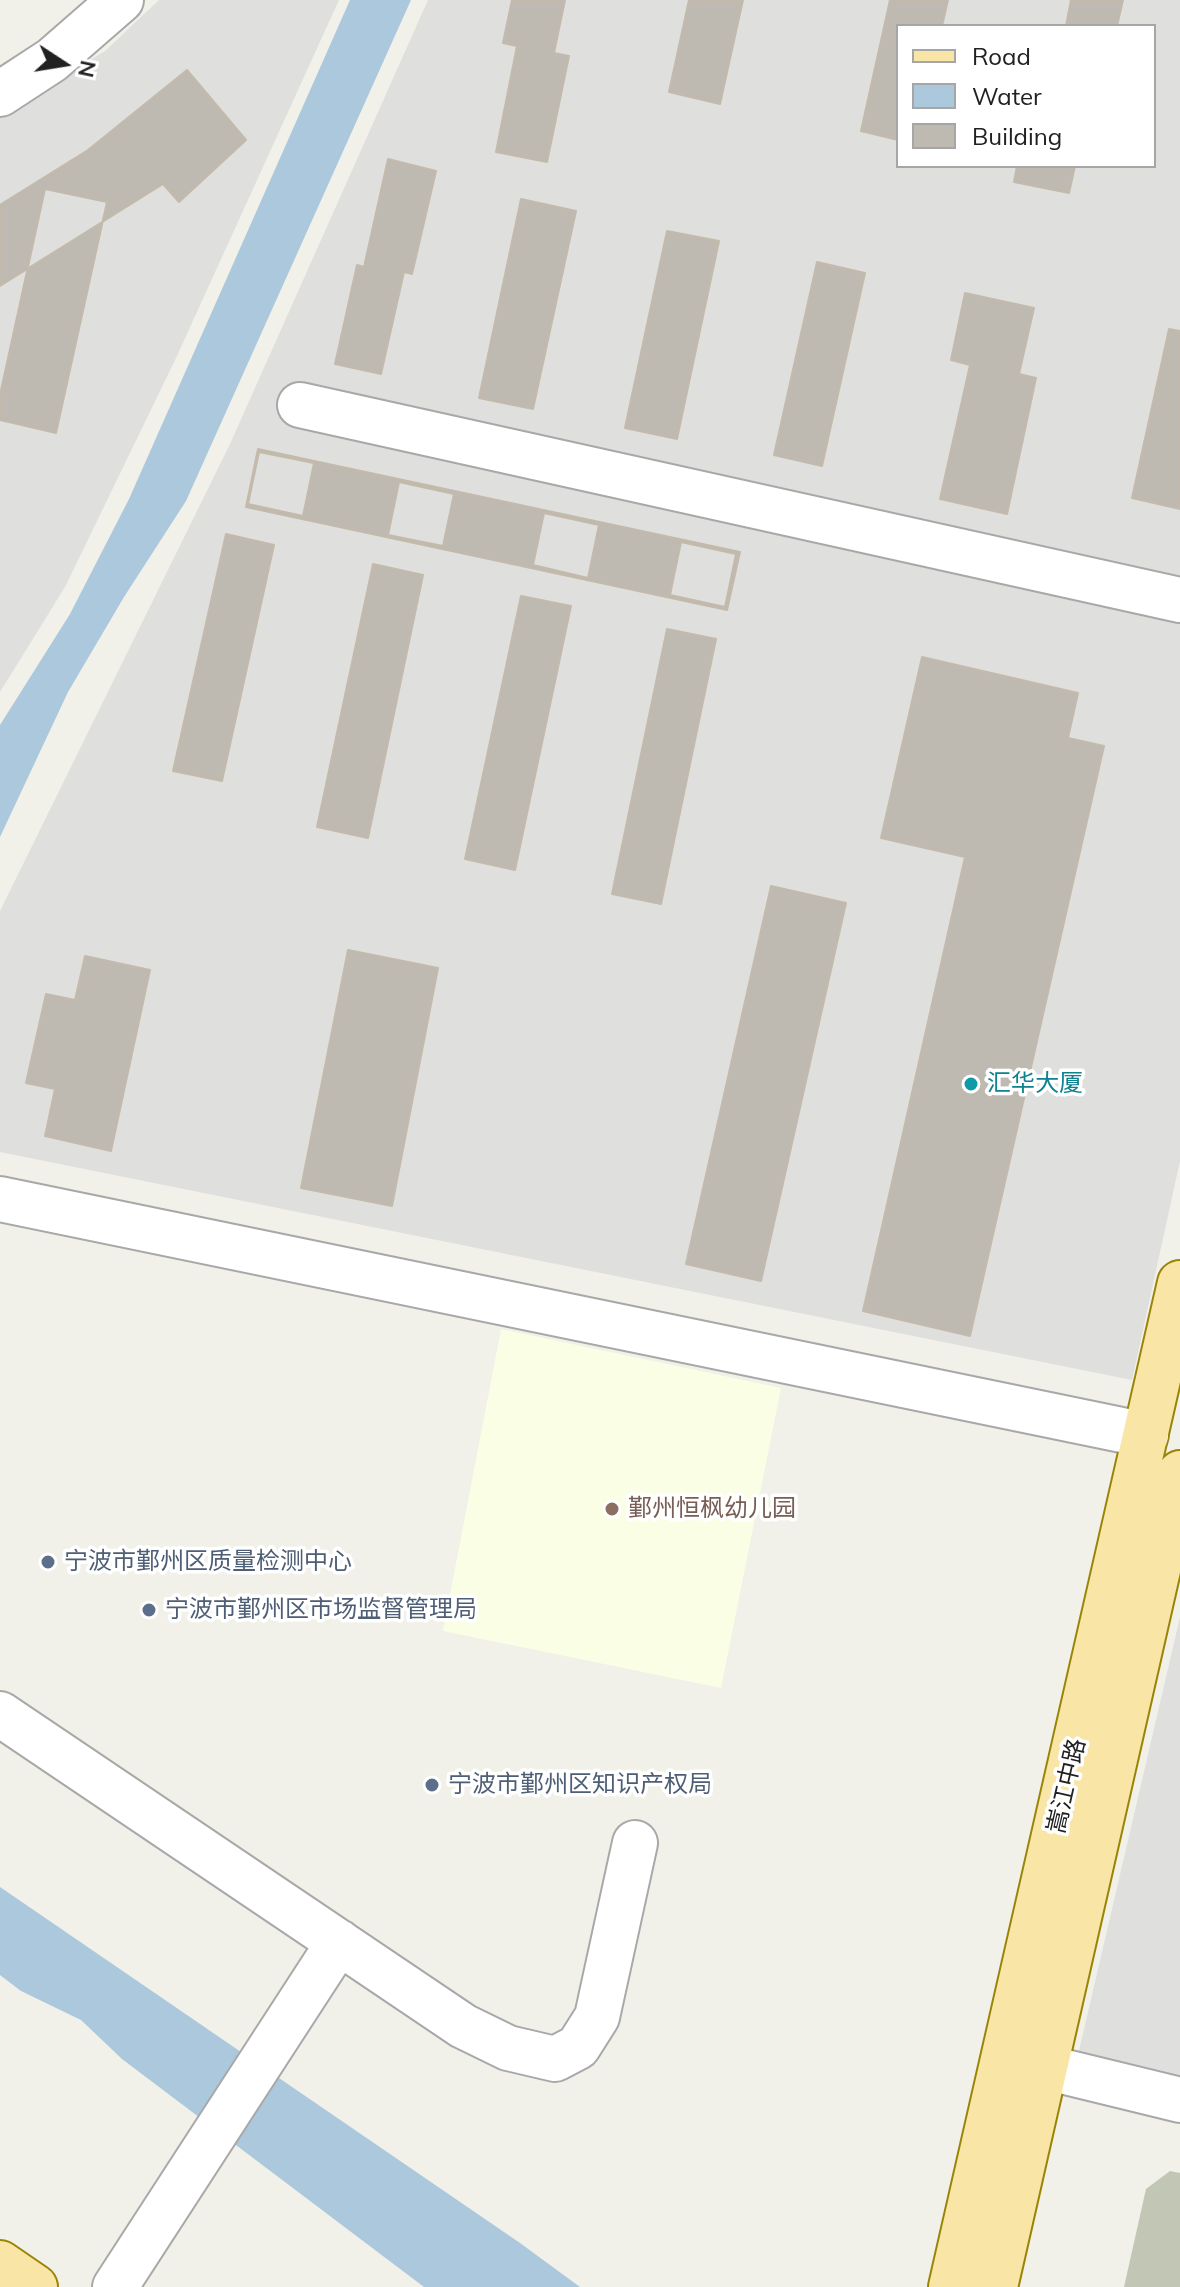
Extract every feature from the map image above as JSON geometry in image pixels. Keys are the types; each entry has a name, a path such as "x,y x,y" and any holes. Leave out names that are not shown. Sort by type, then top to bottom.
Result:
{"main road":[{"name":"嵩江中路","path":"995,2287 1026,2062 1146,1435 1180,1283"},
{"name":"嵩江中路","path":"951,2287 1026,2062 1180,1473"},
{"path":"0,2263 35,2287"}],"street":[{"path":"0,94 52,60 121,0"},
{"path":"300,405 1180,600"},
{"path":"0,1199 1146,1435"},
{"path":"0,1714 463,2026 508,2048 555,2059 578,2047 597,2017 635,1843"},
{"path":"115,2287 339,1942"},
{"path":"1026,2062 1180,2100"}],"shaded area":[{"path":"159,0 339,0 176,358 65,587 0,692 0,115 105,51"},
{"path":"428,0 1180,0 1180,1161 1132,1380 0,1152 0,911 230,444"},
{"name":"鄞州恒枫幼儿园","path":"501,1329 781,1388 721,1688 443,1631"},
{"path":"1180,1617 1180,2079 1078,2055"},
{"path":"1170,2171 1180,2173 1180,2287 1124,2287 1146,2189"}],"water":[{"path":"350,0 411,0 186,501 68,692 0,837 0,725 70,614 129,499"},
{"path":"0,1887 580,2287 424,2287 122,2059 81,2020 21,1991 0,1975"}],"building":[{"path":"512,0 565,0 554,53 569,56 547,162 496,152 517,46 503,43"},
{"path":"689,0 743,0 720,104 669,92"},
{"path":"890,0 948,0 942,24 896,24 896,140 861,131"},
{"path":"1071,0 1123,0 1117,24 1066,24"},
{"path":"187,70 246,140 179,202 163,184 0,286 0,205 88,150"},
{"path":"388,159 436,171 412,274 404,272 381,374 335,364 357,265 364,267"},
{"path":"1017,168 1075,168 1069,193 1014,182"},
{"path":"45,189 107,202 56,433 0,420 0,395"},
{"path":"521,199 576,211 533,409 479,398"},
{"path":"667,231 719,241 677,439 625,428"},
{"path":"817,262 865,273 822,466 774,455"},
{"path":"965,293 1034,308 1019,374 1036,378 1007,514 940,499 970,365 951,360"},
{"path":"1169,329 1180,331 1180,509 1132,498"},
{"path":"258,449 740,552 727,610 246,507"},
{"path":"259,452 314,463 303,516 248,504"},
{"path":"399,482 454,494 443,546 388,535"},
{"path":"544,513 599,525 588,578 533,565"},
{"path":"226,534 274,545 222,781 173,771"},
{"path":"681,542 736,554 725,607 670,595"},
{"path":"373,564 423,575 368,838 317,827"},
{"path":"521,596 571,606 515,870 465,859"},
{"path":"667,629 716,639 661,904 612,894"},
{"name":"汇华大厦","path":"922,657 1078,693 1068,738 1104,746 970,1336 863,1311 965,857 881,838"},
{"path":"771,886 846,903 761,1281 686,1264"},
{"path":"348,950 438,968 392,1206 301,1188"},
{"path":"85,956 150,970 111,1151 45,1136 55,1089 26,1083 46,994 75,1000"}],"place":[{"name":"汇华大厦","path":"971,1084"},
{"name":"鄞州恒枫幼儿园","path":"612,1509"},
{"name":"宁波市鄞州区质量检测中心","path":"48,1562"},
{"name":"宁波市鄞州区市场监督管理局","path":"149,1610"},
{"name":"宁波市鄞州区知识产权局","path":"432,1785"}]}
